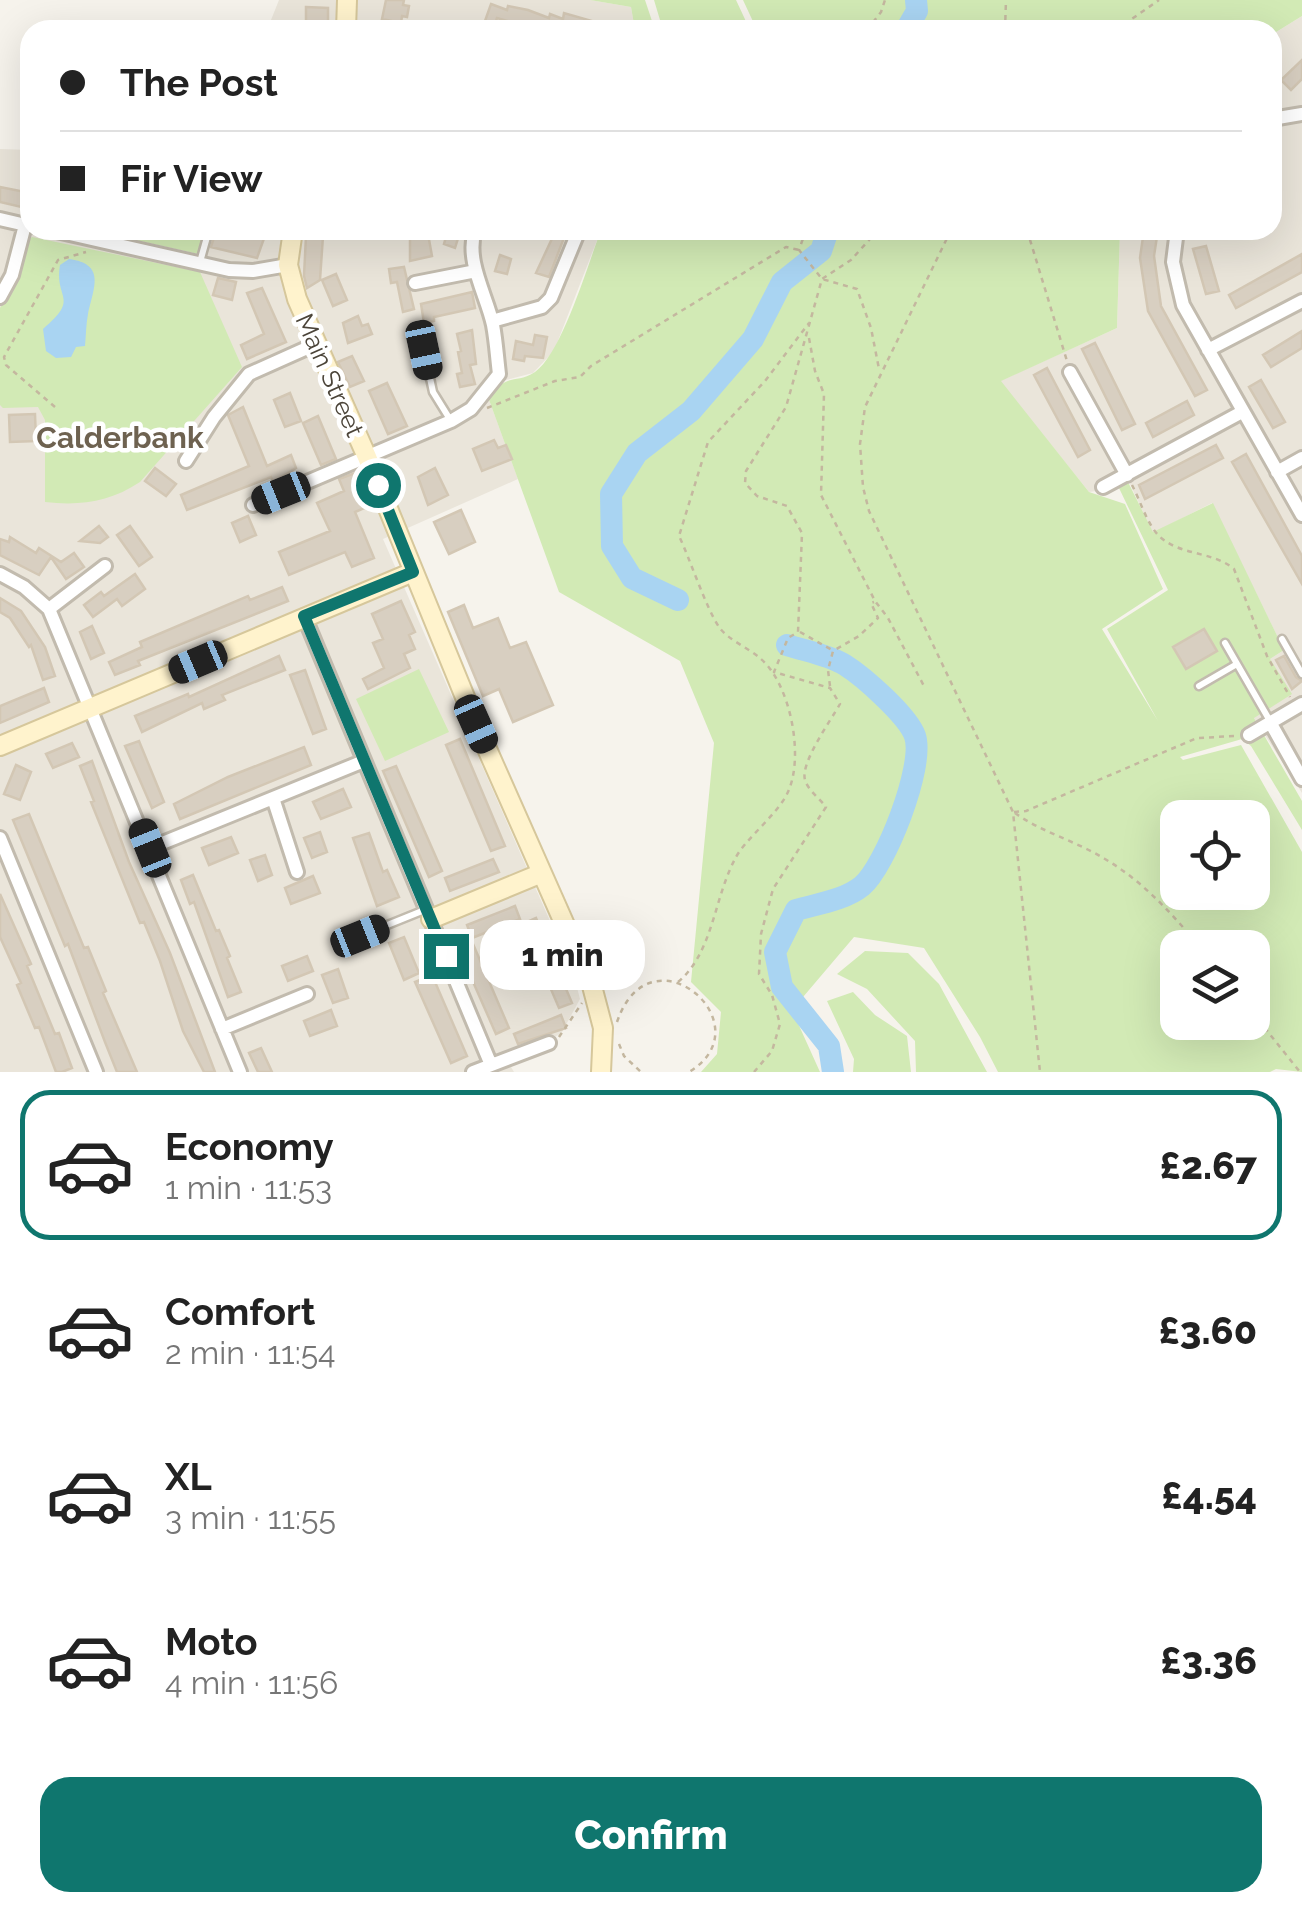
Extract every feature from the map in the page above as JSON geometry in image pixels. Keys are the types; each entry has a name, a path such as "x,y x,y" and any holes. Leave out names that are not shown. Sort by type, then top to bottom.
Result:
{"main road":[{"name":"Main Street","path":"292,240 288,265 297,299 367,458 408,537 413,572 592,986 604,1028 600,1072"},
{"path":"0,746 413,572"},
{"path":"429,914 542,872"}],"street":[{"path":"0,296 12,275 23,240"},
{"path":"101,240 229,270 253,271 288,265"},
{"path":"252,504 367,458 471,409 499,374 492,321 476,271 472,240"},
{"path":"492,321 542,307 550,298 575,240"},
{"path":"1175,240 1173,262 1183,305 1302,515"},
{"path":"415,283 476,271"},
{"path":"1208,350 1302,301"},
{"path":"186,461 214,417 249,374 316,344"},
{"path":"1070,372 1127,475"},
{"path":"1103,488 1242,412"},
{"path":"1277,472 1302,458"},
{"path":"49,609 105,566"},
{"path":"0,574 24,586 49,609 240,1072"},
{"path":"304,616 490,1064"},
{"path":"1249,735 1298,706"},
{"path":"1270,722 1302,779"},
{"path":"150,848 364,761"},
{"path":"273,798 297,872"},
{"path":"0,838 96,1072"},
{"path":"222,1029 307,994"},
{"path":"474,1072 550,1043"}],"lane":[{"path":"200,263 206,240"},
{"path":"424,350 434,392 451,421"},
{"path":"1282,639 1302,674"},
{"path":"1225,643 1270,722"},
{"path":"1199,686 1238,664"},
{"path":"360,936 429,914"}],"path":[{"path":"1130,20 1159,0"},
{"path":"55,406 6,366 4,357 58,260 83,254 90,249 92,240"},
{"path":"799,250 802,240"},
{"path":"798,632 802,533 787,506 757,496 745,484 746,470 786,407 822,280 851,260 869,240"},
{"path":"945,240 865,407 860,444 863,487 869,511 1013,812 1040,1072"},
{"path":"1030,240 1070,372"},
{"path":"471,409 502,404 555,381 580,377 591,366 786,246 799,250 822,280 857,288 879,373"},
{"path":"678,982 700,957 737,854 788,793 797,744 774,672 720,629 679,536 708,442 765,381 812,318"},
{"path":"808,334 824,394 821,494 925,688"},
{"path":"1127,475 1158,535 1175,547 1225,561 1234,569 1267,656 1298,706"},
{"path":"754,1072 772,1051 780,1024 772,995 759,974 761,934 773,889 826,807 806,783 804,772 840,704 830,688 828,670 833,651 859,636 878,618 871,604 875,601"},
{"path":"774,672 788,638 798,632"},
{"path":"798,632 833,651"},
{"path":"774,672 830,688"},
{"path":"1013,812 1026,811 1197,738 1249,735"},
{"path":"1013,812 1123,871 1155,895 1185,930"},
{"path":"616,1031 628,997 642,986 659,980 693,988 705,1000 715,1032 712,1048 690,1072"},
{"path":"550,1043 564,1035 592,986"},
{"path":"1270,1034 1300,1072"},
{"path":"618,1042 624,1056 641,1072"}],"shaded area":[{"path":"279,0 590,0 631,7 633,20 271,20"},
{"path":"1302,16 1302,793 1254,718 1270,659 1284,650 1212,503 1153,533 1129,482 1119,488 1089,492 1000,381 1117,328 1120,240 1282,240 1282,28"},
{"path":"0,149 20,150 20,240 132,240 197,254 202,240 597,240 554,351 533,373 502,381 488,397 518,479 383,539 574,976 580,999 561,1034 505,1057 514,1072 0,1072"}],"green space":[{"path":"590,0 645,0 652,20 633,20 631,7"},
{"path":"654,0 736,0 745,20 660,20"},
{"path":"743,0 1302,0 1302,16 1282,28 1282,20 752,20"},
{"path":"28,240 46,240 200,272 242,367 140,482 106,498 83,503 45,502 45,420 38,407 0,405 0,308 18,277 23,244"},
{"path":"135,240 202,240 198,254"},
{"path":"598,240 1120,240 1117,328 1001,381 1089,492 1125,504 1163,589 1102,629 1158,721 1107,629 1168,590 1119,488 1128,482 1153,532 1213,503 1284,650 1270,659 1292,694 1254,718 1302,801 1302,830 1251,746 1242,739 1180,757 1183,760 1241,745 1302,852 1302,1072 998,1072 924,948 854,937 792,1010 820,1072 701,1072 717,1054 721,1012 691,982 714,743 680,661 559,592 488,397 507,381 535,372 564,328"},
{"path":"419,669 449,732 385,761 356,699"},
{"path":"865,951 908,953 939,984 987,1072 916,1072 915,1041 867,989 837,974"},
{"path":"853,992 875,1015 907,1036 911,1072 853,1072 854,1059 827,1001"}],"water":[{"path":"69,259 93,271 94,286 85,346 76,347 71,357 56,358 46,351 43,329 61,310 64,298 60,265"}],"building":[{"path":"386,0 404,0 403,5 409,6 407,17 402,16 401,20 382,19"},
{"path":"491,4 549,18 550,14 563,19 564,13 588,20 497,18 485,20"},
{"path":"306,7 328,8 328,20 306,20"},
{"path":"1302,60 1302,79 1291,90 1282,79"},
{"path":"0,187 20,191 20,207 0,202"},
{"path":"213,240 263,240 257,258 211,247"},
{"path":"306,240 323,240 320,280 307,288"},
{"path":"410,240 429,240 432,256 410,261"},
{"path":"445,240 458,240 455,248 444,244"},
{"path":"551,240 563,240 549,277 536,273"},
{"path":"1143,240 1156,240 1154,256 1161,306 1207,390 1195,396 1148,311 1140,258"},
{"path":"1206,246 1219,291 1206,294 1193,249"},
{"path":"1302,254 1302,272 1236,308 1229,295"},
{"path":"500,255 511,259 507,274 495,271"},
{"path":"404,267 414,309 403,312 397,282 391,283 389,269"},
{"path":"336,274 347,300 333,306 322,280"},
{"path":"218,278 236,282 232,300 213,295"},
{"path":"262,288 286,342 247,359 241,345 264,334 247,293"},
{"path":"472,292 475,308 424,323 421,304"},
{"path":"358,316 372,334 348,343 343,323"},
{"path":"472,330 476,364 470,365 475,384 460,387 457,374 462,373 458,352 461,351 457,334"},
{"path":"1302,331 1302,348 1271,367 1263,355"},
{"path":"535,335 547,337 543,358 513,359 516,341 533,345"},
{"path":"1095,343 1135,424 1122,430 1082,349"},
{"path":"352,356 364,381 350,387 338,362"},
{"path":"1047,368 1090,450 1078,457 1034,375"},
{"path":"1261,380 1285,422 1273,428 1249,387"},
{"path":"387,383 407,426 388,434 369,391"},
{"path":"290,393 301,421 285,427 274,400"},
{"path":"1187,401 1194,415 1153,437 1146,423"},
{"path":"243,407 267,466 291,455 296,468 273,482 271,477 187,510 181,495 249,466 228,415"},
{"path":"35,414 36,441 10,442 9,415"},
{"path":"318,416 336,459 321,465 303,423"},
{"path":"494,440 498,448 506,445 512,459 482,471 473,449"},
{"path":"1216,445 1223,458 1145,499 1139,485"},
{"path":"1246,454 1302,556 1302,584 1232,462"},
{"path":"155,468 176,484 166,496 145,481"},
{"path":"435,468 448,495 428,505 418,477"},
{"path":"355,473 369,506 355,512 374,558 352,567 345,552 289,575 279,552 330,531 317,503 344,491 339,479"},
{"path":"461,510 475,542 449,554 434,522"},
{"path":"248,516 256,535 240,542 232,523"},
{"path":"99,526 108,537 100,543 80,541"},
{"path":"130,526 152,557 139,566 117,535"},
{"path":"10,537 36,553 39,548 61,562 74,553 84,567 66,579 51,557 39,575 0,555 0,539 9,542"},
{"path":"135,574 145,589 122,606 117,599 93,617 84,605"},
{"path":"282,587 288,601 138,661 140,665 115,675 109,662 142,647 140,642 248,596 250,600"},
{"path":"0,598 21,611 45,647 55,676 43,680 31,645 10,618 0,612"},
{"path":"401,601 415,632 409,635 415,649 404,654 410,668 368,689 363,679 384,668 373,643 383,639 372,614"},
{"path":"464,605 473,628 498,618 510,648 526,642 553,705 513,722 499,689 483,696 448,612"},
{"path":"92,626 104,653 91,659 80,632"},
{"path":"1204,629 1217,651 1186,669 1173,647"},
{"path":"279,656 285,670 222,695 225,700 204,709 202,703 142,732 135,716 188,694 189,697"},
{"path":"1284,656 1302,681 1292,689 1276,660"},
{"path":"305,670 326,729 313,734 290,675"},
{"path":"44,688 49,702 0,723 0,706"},
{"path":"460,739 505,846 491,851 446,745"},
{"path":"139,741 164,802 152,808 125,746"},
{"path":"72,743 79,757 53,768 46,754"},
{"path":"304,747 311,765 180,819 174,804 228,777"},
{"path":"92,761 215,1072 204,1072 183,1031 160,961 144,922 140,923 91,802 94,801 80,766"},
{"path":"16,765 31,772 20,800 4,794"},
{"path":"396,766 442,871 429,877 383,771"},
{"path":"343,789 351,807 321,819 313,802"},
{"path":"29,814 84,948 88,947 137,1072 117,1072 68,944 65,946 13,820"},
{"path":"320,832 327,852 312,858 304,838"},
{"path":"369,833 383,872 387,870 399,897 377,906 353,838"},
{"path":"231,837 238,853 209,865 202,848"},
{"path":"265,855 272,875 258,881 250,860"},
{"path":"493,859 499,872 450,891 445,878"},
{"path":"193,875 230,956 227,958 241,992 228,997 194,902 190,904 181,880"},
{"path":"313,876 320,893 291,904 285,888"},
{"path":"0,894 72,1068 62,1072 56,1072 39,1027 35,1028 17,985 21,983 0,937"},
{"path":"515,906 520,919 472,938 467,925"},
{"path":"536,918 572,1003 559,1008 523,924"},
{"path":"404,937 419,973 404,980 389,943"},
{"path":"473,944 509,1028 496,1034 459,950"},
{"path":"307,956 313,971 288,981 282,966"},
{"path":"338,969 348,998 333,1003 322,975"},
{"path":"432,975 467,1056 451,1063 415,982"},
{"path":"331,1010 337,1026 310,1036 304,1021"},
{"path":"561,1015 566,1028 518,1044 514,1034"},
{"path":"261,1048 272,1072 258,1072 249,1053"}],"waterway":[{"path":"912,20 917,11 916,0"},
{"path":"678,600 632,578 612,546 611,494 637,453 691,411 753,339 782,282 821,251 825,240"},
{"path":"787,645 832,658 874,687 911,728 917,750 901,815 871,875 847,895 796,910 775,952 782,987 829,1046 833,1072"}],"district":[{"name":"Calderbank","path":"120,438"}],"route":[{"path":"378,485 413,572 304,616 446,956"}]}
